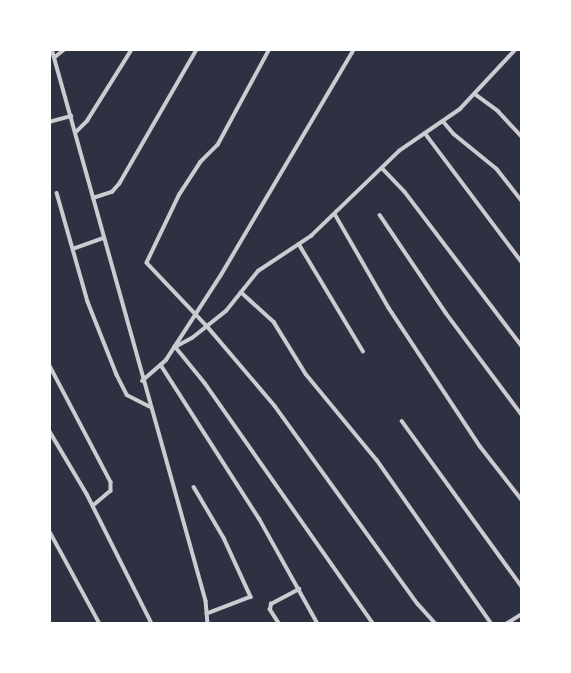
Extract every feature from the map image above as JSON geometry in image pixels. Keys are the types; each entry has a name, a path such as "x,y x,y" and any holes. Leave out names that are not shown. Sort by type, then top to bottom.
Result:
{"street":[{"path":"52,49 208,624"},
{"path":"55,57 65,49"},
{"path":"75,132 88,121 132,49"},
{"path":"93,198 113,192 119,184 197,49"},
{"path":"270,49 218,145 201,162 180,194 147,263 207,326 275,406 418,604 436,624"},
{"path":"142,381 161,365 175,347 354,49"},
{"path":"175,347 226,311 258,271 299,244 335,214 399,151 443,121 475,94 516,49"},
{"path":"475,94 522,137"},
{"path":"49,122 71,116"},
{"path":"443,121 454,134 497,169 522,201"},
{"path":"425,133 522,262"},
{"path":"382,168 405,192 522,346"},
{"path":"57,193 88,302 117,375 127,395 149,406"},
{"path":"335,214 389,308 480,446 522,500"},
{"path":"380,215 446,313 522,415"},
{"path":"73,249 104,238"},
{"path":"299,244 363,351"},
{"path":"241,292 274,323 306,374 377,460 492,624"},
{"path":"175,347 212,394 373,624"},
{"path":"49,364 111,482 111,491 93,506"},
{"path":"161,365 196,415 318,624"},
{"path":"402,421 522,587"},
{"path":"49,430 93,506 152,624"},
{"path":"49,442 54,439"},
{"path":"194,487 224,538 251,597 207,614"},
{"path":"49,530 100,624"},
{"path":"279,624 270,610 271,604 299,589"},
{"path":"506,624 522,614"}]}
